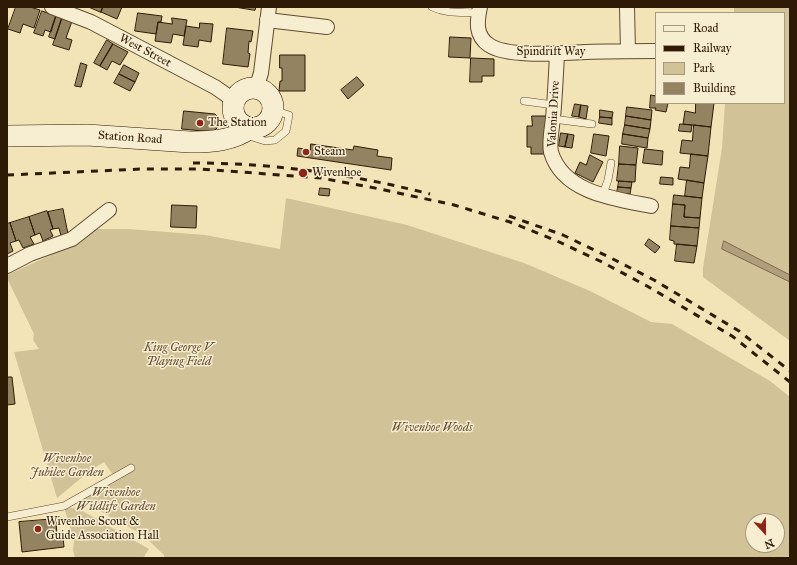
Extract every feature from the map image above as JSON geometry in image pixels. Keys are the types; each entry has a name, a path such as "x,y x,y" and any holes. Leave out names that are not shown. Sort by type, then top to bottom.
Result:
{"main road":[{"path":"250,89 256,89 267,94 281,113 263,126 246,131 236,118 234,109 235,101 241,93 250,89"},
{"name":"Station Road","path":"7,136 87,135 190,142 224,140 246,131"}],"street":[{"name":"West Street","path":"52,7 91,22 215,87 235,101"},
{"path":"627,7 628,51"},
{"name":"Spindrift Way","path":"479,10 477,21 481,36 488,45 502,51 557,54 655,51"},
{"path":"256,89 261,73 268,14 327,27"},
{"name":"Valonia Drive","path":"557,54 551,150 557,166 567,178 588,190 650,206"},
{"path":"7,266 30,254 72,239 109,210"}],"lane":[{"path":"432,7 440,11 448,12 479,10"},
{"path":"524,101 592,124"},
{"path":"603,194 608,180 611,163"},
{"path":"7,517 64,506 131,468"}],"green space":[{"path":"734,7 790,7 790,341 703,277 703,268 722,148 725,104 785,104 785,12 734,12"},
{"path":"286,198 407,225 524,263 590,291 651,322 672,324 770,381 790,397 790,558 164,558 164,555 143,535 102,512 80,502 116,479 104,462 91,470 57,498 14,352 39,349 33,340 34,334 7,278 7,275 78,243 94,229 128,229 205,235 280,249"},
{"path":"64,507 79,509 149,549 143,558 75,558 73,550 74,541"}],"shaded area":[{"path":"724,241 790,275 790,282 722,249"}],"building":[{"path":"16,7 30,7 40,10 34,28 23,24 20,33 8,29"},
{"path":"89,7 103,7 101,12"},
{"path":"103,7 122,7 117,19 101,12"},
{"path":"235,7 256,7 255,10"},
{"path":"42,11 56,16 51,32 45,30 43,36 34,33"},
{"path":"138,13 162,16 161,22 158,22 156,34 135,31"},
{"path":"56,16 62,18 55,39 49,37"},
{"path":"62,18 72,21 66,38 72,40 69,50 53,45"},
{"path":"172,18 187,20 184,36 173,34 171,43 155,41 158,22 172,24"},
{"path":"200,23 213,24 211,42 199,40 198,47 183,45 186,26 199,28"},
{"path":"227,28 253,31 251,42 249,41 248,53 250,54 248,67 223,64"},
{"path":"450,37 471,38 470,58 449,57"},
{"path":"107,40 113,44 100,66 94,63"},
{"path":"113,44 128,52 120,65 112,61 107,70 100,66"},
{"path":"280,55 305,55 305,91 279,91 280,81 282,81"},
{"path":"471,58 494,59 494,76 482,76 482,82 470,82"},
{"path":"81,63 87,65 81,87 75,86"},
{"path":"124,65 139,73 135,82 119,74"},
{"path":"119,74 135,82 130,91 114,83"},
{"path":"357,77 364,85 348,99 341,90"},
{"path":"651,95 655,96 655,104 668,104 666,112 655,110 656,108 650,108"},
{"path":"575,104 581,105 579,117 572,116"},
{"path":"696,104 714,104 711,127 683,124 685,111 695,113"},
{"path":"581,105 588,106 586,119 579,117"},
{"path":"627,107 652,110 651,120 626,116"},
{"path":"600,110 613,112 612,118 600,117"},
{"name":"The Station","path":"184,111 215,114 218,117 217,128 213,132 182,129"},
{"path":"532,116 546,116 546,154 531,154 531,147 527,147 527,126 532,126"},
{"path":"626,116 651,120 650,129 625,125"},
{"path":"600,117 612,118 612,125 599,123"},
{"path":"680,124 692,125 691,132 679,131"},
{"path":"625,125 650,129 648,138 623,134"},
{"path":"694,125 711,127 708,156 680,153 682,140 692,141"},
{"path":"561,133 568,134 565,147 559,146"},
{"path":"568,134 574,135 572,148 565,147"},
{"path":"594,134 609,136 606,156 591,153"},
{"path":"623,134 648,138 647,148 622,144"},
{"path":"311,144 353,150 354,146 378,150 377,156 392,158 391,170 297,156 298,148 310,150"},
{"path":"620,146 638,148 636,165 619,164"},
{"path":"645,149 663,151 662,165 643,163"},
{"path":"691,154 708,156 704,183 678,179 680,167 689,168"},
{"path":"590,155 603,162 593,182 575,173 580,162 586,165"},
{"path":"619,164 636,165 635,182 617,181"},
{"path":"661,177 673,178 673,185 660,184"},
{"path":"687,180 704,183 702,198 685,196"},
{"path":"619,181 632,182 631,188 618,187"},
{"path":"618,187 631,188 630,194 617,193"},
{"path":"320,188 330,189 329,196 319,195"},
{"path":"674,195 702,198 700,218 684,217 685,205 673,204"},
{"path":"673,204 685,205 684,217 700,218 699,228 671,226"},
{"path":"172,205 197,206 196,228 171,227"},
{"path":"63,209 68,234 61,236 59,228 53,229 48,212"},
{"path":"47,211 53,229 50,230 53,236 43,241 40,233 35,235 29,217"},
{"path":"29,217 35,235 30,237 34,244 23,248 19,240 16,241 10,223"},
{"path":"10,223 16,241 10,243 13,251 7,254 7,224"},
{"path":"671,226 699,228 697,246 674,244 674,241 670,240"},
{"path":"649,239 660,247 655,253 645,245"},
{"path":"677,244 697,246 694,263 675,261"},
{"path":"7,377 12,377 15,404 7,405"},
{"name":"Wivenhoe Scout & Guide Association Hall","path":"56,519 57,537 63,536 64,547 22,552 19,522"}],"railway":[{"path":"193,163 253,165 312,171 342,175 430,194"},
{"path":"7,175 142,169 200,169 321,178 454,205 510,222 557,241 602,262 647,286 732,336 790,382"},
{"path":"509,216 563,235 654,280 739,331 790,371"}],"place":[{"name":"The Station","path":"200,123"},
{"name":"Steam","path":"306,152"},
{"name":"Wivenhoe","path":"303,173"},
{"name":"Wivenhoe Scout & Guide Association Hall","path":"38,529"}],"park label":[{"name":"King George V Playing Field","path":"179,355"},
{"name":"Wivenhoe Woods","path":"432,428"},
{"name":"Wivenhoe Jubilee Garden","path":"67,466"},
{"name":"Wivenhoe Wildlife Garden","path":"116,500"}]}
